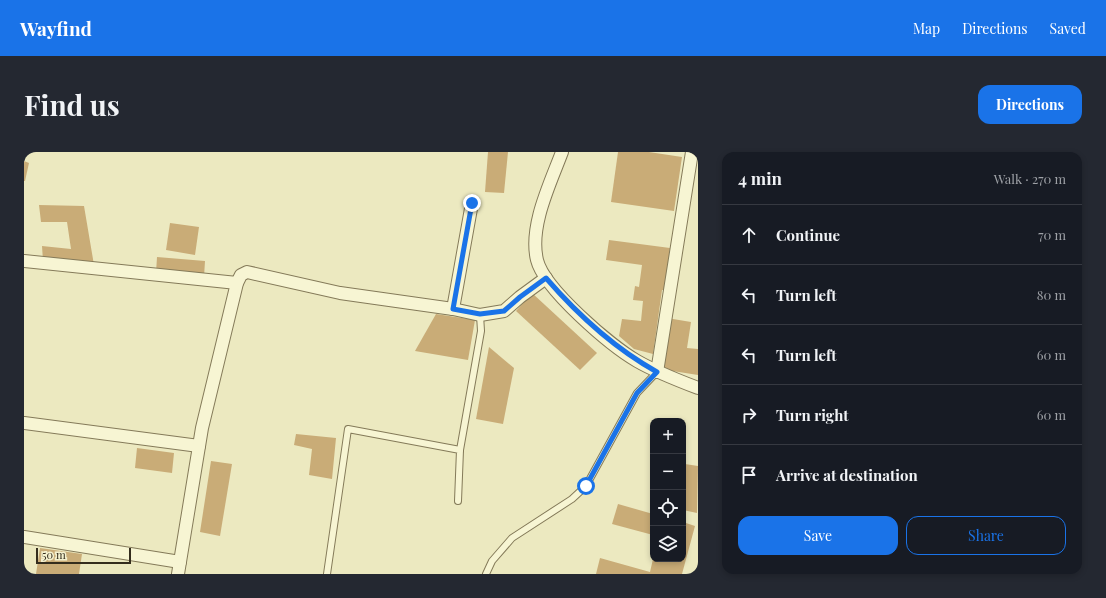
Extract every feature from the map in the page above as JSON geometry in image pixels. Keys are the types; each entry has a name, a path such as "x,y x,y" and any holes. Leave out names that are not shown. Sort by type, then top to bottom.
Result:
{"street":[{"path":"562,152 544,201 536,235 537,261 546,278 566,301 597,331 635,360 657,372 698,388"},
{"path":"657,372 692,152"},
{"path":"453,309 472,203"},
{"path":"24,261 237,283"},
{"path":"178,574 199,446 237,283 241,275 247,272 340,293 480,314 504,311 546,278"},
{"path":"24,423 199,446"},
{"path":"24,537 180,562"}],"lane":[{"path":"458,501 460,450 481,331 480,314"},
{"path":"486,574 492,561 512,538 572,499 586,486 637,393 657,372"},
{"path":"327,574 348,429 460,450"}],"building":[{"path":"488,152 508,152 504,193 485,192"},
{"path":"618,152 649,152 682,157 674,211 611,202"},
{"path":"24,161 29,163 25,181 24,181"},
{"path":"39,205 84,206 94,265 43,261 42,246 71,249 67,222 41,222"},
{"path":"170,223 199,227 195,255 166,250"},
{"path":"609,240 670,248 665,290 662,290 653,354 634,349 619,336 622,319 641,321 643,301 633,300 635,286 639,287 642,265 606,260"},
{"path":"157,257 205,261 204,277 156,273"},
{"path":"532,293 597,353 580,370 516,311"},
{"path":"436,314 475,320 468,360 415,351"},
{"path":"667,318 691,322 687,348 698,349 698,375 660,369"},
{"path":"489,347 514,368 503,424 476,419"},
{"path":"296,434 336,438 332,479 309,475 312,449 294,445"},
{"path":"137,448 174,453 172,473 135,468"},
{"path":"211,461 232,464 220,536 200,532"},
{"path":"686,464 698,466 697,513 686,511"},
{"path":"618,504 650,513 650,534 612,524"},
{"path":"686,523 695,526 686,559"},
{"path":"40,548 82,554 79,574 36,574"},
{"path":"600,558 650,572 652,562 685,562 682,574 596,574"}],"route":[{"path":"472,203 453,309 480,314 504,311 546,278 566,301 597,331 635,360 657,372 637,393 586,486"}]}
